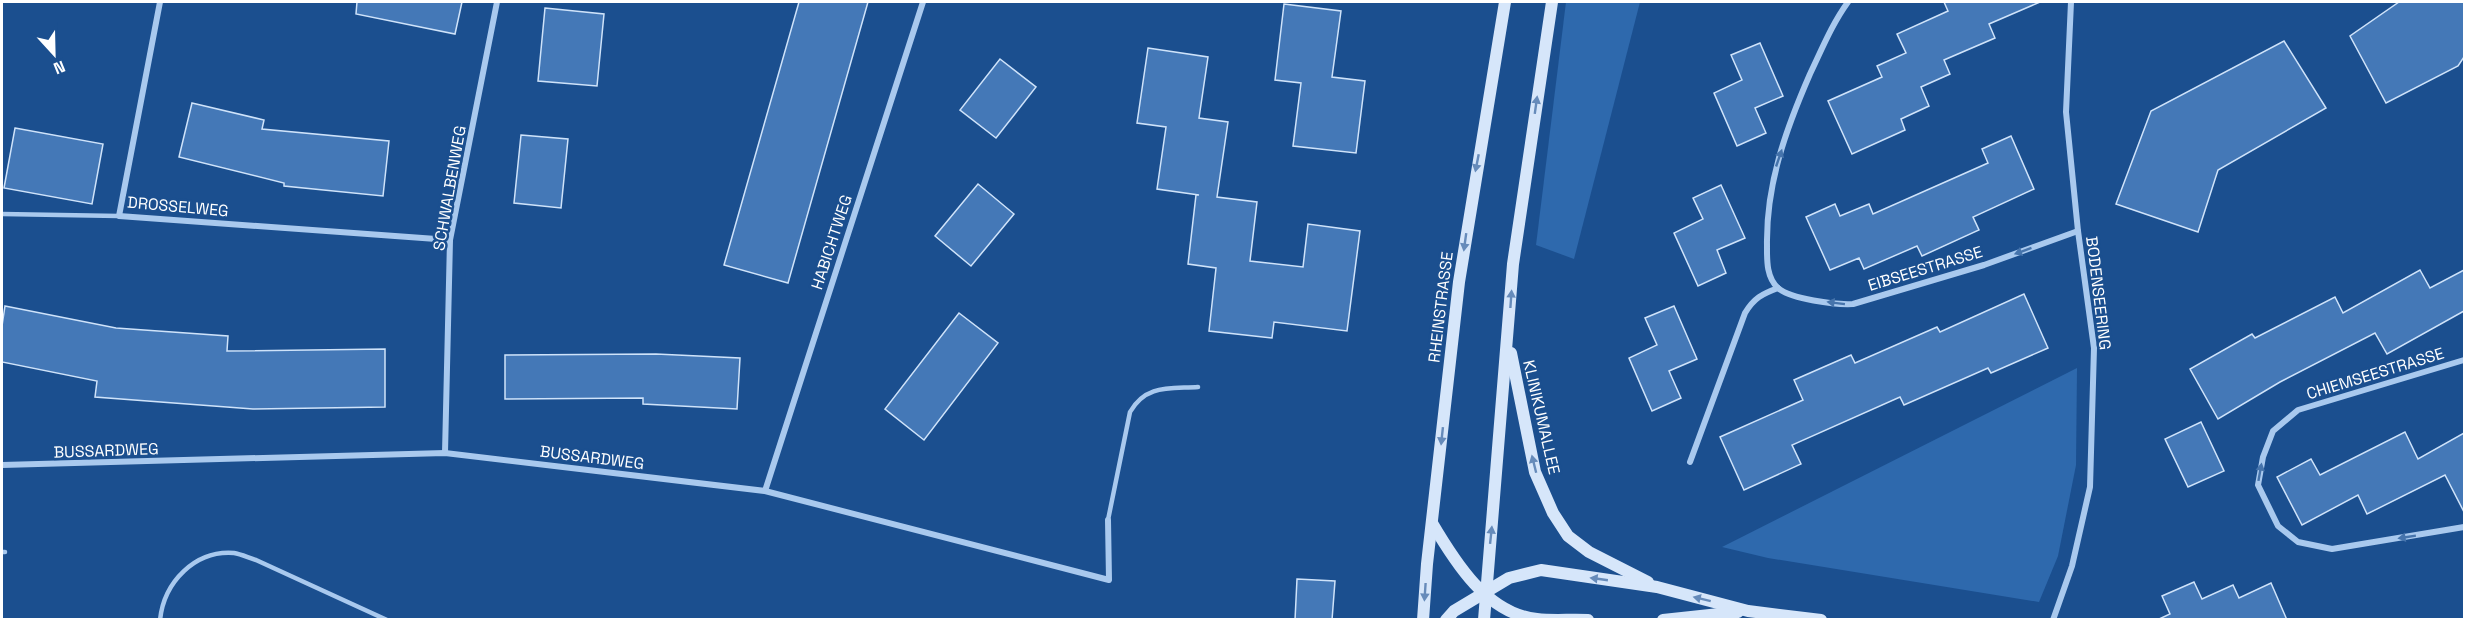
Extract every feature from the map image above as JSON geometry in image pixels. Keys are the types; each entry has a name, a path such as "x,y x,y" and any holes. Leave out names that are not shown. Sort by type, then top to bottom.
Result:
{"street":[{"name":"DROSSELWEG","path":"160,2 119,216 450,240"},
{"name":"SCHWALBENWEG","path":"445,453 450,240 497,2"},
{"name":"HABICHTWEG","path":"765,491 923,2"},
{"name":"RHEINSTRASSE","path":"1424,620 1432,523 1459,282 1505,2"},
{"path":"1484,620 1513,264 1552,2"},
{"path":"1690,462 1745,313 1753,300 1778,288 1770,276 1767,264 1768,202 1774,171 1802,94 1834,21 1848,2"},
{"name":"BODENSEERING","path":"2053,620 2072,566 2090,487 2094,348 2078,231 2066,112 2071,2"},
{"name":"EIBSEESTRASSE","path":"1778,288 1794,295 1839,304 1853,304 1984,265 2078,231"},
{"name":"KLINIKUMALLEE","path":"1508,339 1535,472 1553,513 1568,536 1589,552 1657,587"},
{"name":"CHIEMSEESTRASSE","path":"2464,360 2298,410 2273,431 2263,457 2258,485 2277,526 2298,542 2320,547 2332,549 2464,527"},
{"name":"BUSSARDWEG","path":"2,465 445,453 765,491 1109,580 1108,520"},
{"path":"1432,523 1455,563 1506,610 1536,619 1588,620"},
{"name":"KLINIKUMALLEE","path":"1446,620 1454,612 1509,578 1541,570 1657,587 1748,610 1821,620"},
{"name":"KLINIKUMALLEE","path":"1663,620 1748,610"}],"lane":[{"path":"2,214 119,216"},
{"path":"1108,520 1130,412 1137,400 1151,390 1198,387"},
{"path":"160,620 161,609 172,585 186,567 209,555 235,553 256,560 387,620"}],"shaded area":[{"path":"1566,2 1640,2 1574,259 1536,245"},
{"path":"2077,368 2076,465 2058,556 2039,602 1768,558 1722,547"}],"building":[{"path":"357,2 462,2 455,34 356,14"},
{"path":"799,2 868,2 788,283 724,265"},
{"path":"1944,2 2040,2 1989,24 1995,38 1944,60 1950,74 1921,87 1929,106 1901,119 1905,130 1852,154 1828,101 1882,77 1877,66 1906,53 1897,34 1948,11"},
{"path":"2399,2 2464,2 2464,57 2458,66 2386,103 2350,36"},
{"path":"1284,4 1341,11 1332,77 1365,81 1356,153 1293,146 1301,83 1275,80"},
{"path":"545,8 604,14 597,86 538,81"},
{"path":"2284,41 2326,108 2218,170 2198,232 2116,204 2151,111"},
{"path":"1760,43 1783,96 1755,108 1766,133 1737,146 1714,93 1742,80 1731,55"},
{"path":"1148,48 1208,57 1199,118 1228,122 1217,197 1257,202 1250,261 1303,267 1308,224 1360,231 1347,331 1274,322 1272,338 1209,331 1216,268 1188,264 1196,195 1199,195 1157,189 1166,127 1137,123"},
{"path":"1000,59 1036,87 996,138 960,110"},
{"path":"192,103 264,120 262,129 389,141 383,196 284,186 284,183 179,157"},
{"path":"15,128 103,144 92,204 4,188"},
{"path":"521,135 568,139 561,208 514,203"},
{"path":"2011,136 2034,189 1973,217 1979,230 1922,256 1917,246 1864,269 1859,258 1830,270 1806,217 1835,204 1840,216 1869,204 1873,214 1988,163 1982,149"},
{"path":"978,184 1014,214 971,266 935,236"},
{"path":"1721,185 1745,238 1717,250 1726,273 1698,286 1674,233 1703,219 1693,198"},
{"path":"2420,270 2430,288 2464,270 2464,311 2387,354 2375,333 2280,382 2218,419 2190,369 2252,334 2255,338 2335,297 2343,313"},
{"path":"2024,294 2048,348 1991,373 1988,368 1904,405 1900,397 1792,445 1801,464 1744,490 1720,437 1803,400 1794,380 1851,355 1855,363 1937,327 1940,332"},
{"path":"5,306 116,328 228,336 227,351 385,349 385,407 253,409 95,397 97,381 2,362 2,326"},
{"path":"1674,306 1697,359 1669,371 1681,398 1652,411 1629,358 1657,345 1645,318"},
{"path":"959,313 998,343 924,440 885,409"},
{"path":"656,354 740,358 737,409 643,404 643,398 505,399 505,355"},
{"path":"2201,422 2224,471 2188,487 2165,439"},
{"path":"2405,432 2418,459 2464,433 2464,512 2445,475 2367,514 2358,495 2302,525 2277,477 2311,459 2320,475"},
{"path":"1297,579 1335,581 1332,620 1295,620"},
{"path":"2194,582 2202,599 2233,585 2239,598 2271,583 2287,620 2157,620 2170,614 2162,596"}]}
